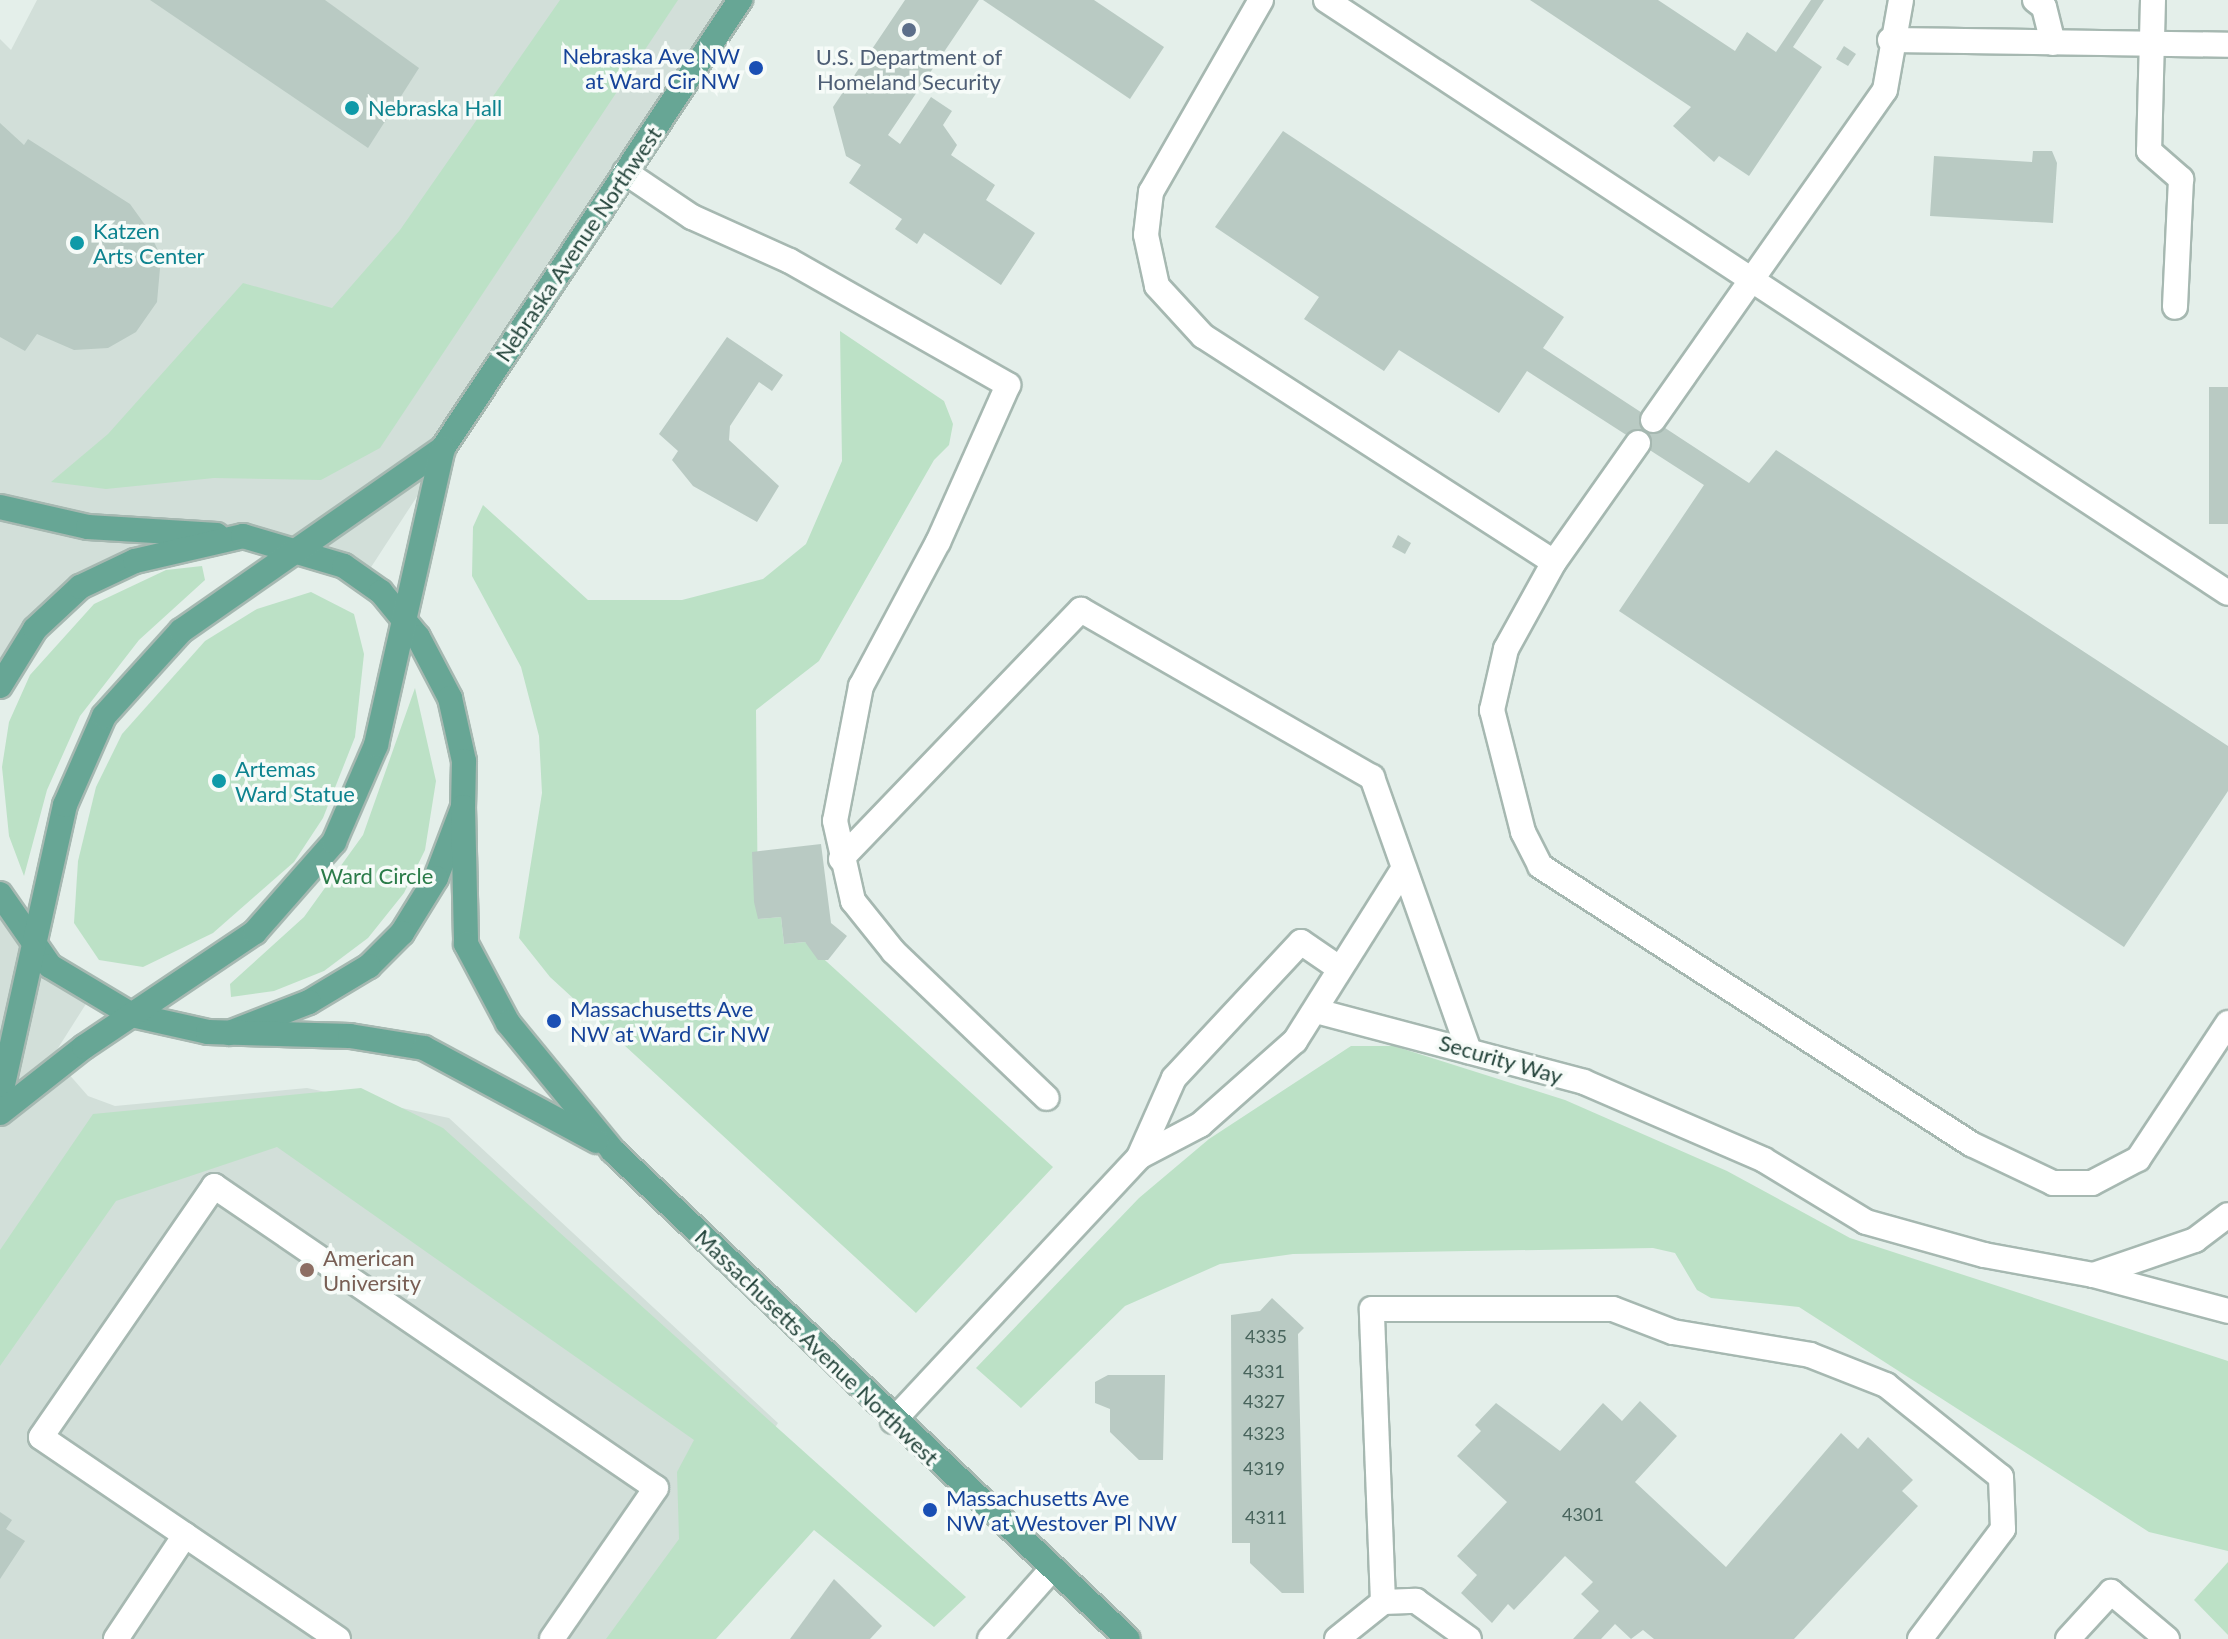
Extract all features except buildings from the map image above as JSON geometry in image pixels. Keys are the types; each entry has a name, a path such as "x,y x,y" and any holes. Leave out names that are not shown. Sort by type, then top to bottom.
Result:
{"main road":[{"name":"Nebraska Avenue Northwest","path":"132,1015 255,932 334,842 376,745 402,617 443,448 740,0"},
{"name":"Nebraska Avenue Northwest","path":"37,952 65,805 104,716 181,631 304,549 443,448"},
{"path":"0,507 88,527 243,536"},
{"name":"Massachusetts Avenue Northwest","path":"243,536 304,549 364,578 402,617 450,698 464,761 470,959 508,1023 613,1151 893,1421 1128,1639"},
{"path":"0,686 35,629 80,587 135,561 243,536"},
{"path":"229,1033 329,992 387,949 428,895 463,807"},
{"name":"Massachusetts Avenue Northwest","path":"0,894 37,952 78,988 132,1015 229,1033 350,1036 424,1048 613,1151"},
{"path":"0,1098 37,952"},
{"path":"0,1113 132,1015"}],"street":[{"path":"1261,0 1151,192 1146,235 1157,286 1203,336 1554,562"},
{"path":"1326,0 1755,277 2228,593"},
{"path":"1653,420 1885,90 1890,40 1901,0"},
{"path":"2035,0 2044,7 2053,43"},
{"path":"2153,0 2149,151 2181,179 2175,307"},
{"path":"1890,40 2228,45"},
{"path":"625,172 692,217 790,261 1008,385 938,542 861,686 835,821 841,859 853,901 894,952 1047,1098"},
{"path":"1638,443 1554,562 1506,649 1492,710 1523,832 1540,866 1971,1144 2053,1183 2092,1183 2138,1159 2228,1023"},
{"path":"841,859 1081,610 1372,777 1469,1051"},
{"path":"1139,1157 1200,1125 1295,1041 1316,1011 1336,966 1404,868"},
{"path":"893,1421 1139,1157 1174,1078 1301,942 1336,966"},
{"name":"Security Way","path":"1316,1011 1469,1051 1656,1109 1764,1160 1866,1222 2093,1275 2228,1311"},
{"path":"338,1639 41,1437 214,1186 656,1488 552,1639"},
{"path":"2093,1275 2195,1240 2228,1215"},
{"path":"1383,1602 1372,1309 1613,1309 1673,1332 1810,1355 1886,1385 2001,1477 2003,1529 1920,1639"},
{"path":"116,1639 185,1535"},
{"path":"990,1639 1052,1569"},
{"path":"2068,1639 2111,1592 2167,1639"},
{"path":"1337,1639 1383,1602 1416,1601 1469,1639"}],"shaded area":[{"path":"37,0 740,0 364,578 265,539 98,576 0,686 0,39 11,50"},
{"name":"American University","path":"0,894 91,996 53,1056 88,1096 115,1106 307,1088 449,1118 778,1423 636,1639 0,1639"}],"green space":[{"path":"560,0 678,0 380,448 321,480 214,478 106,489 51,482 108,434 243,283 332,308 400,230"},
{"path":"840,331 944,401 953,424 949,445 934,460 819,661 756,710 758,919 781,917 784,944 805,942 1053,1167 916,1313 550,977 519,938 542,793 539,736 521,667 472,576 473,527 483,505 588,600 682,600 763,579 806,544 842,461"},
{"path":"202,566 205,580 139,640 80,716 47,790 24,876 9,836 2,767 9,722 30,675 94,604 166,570"},
{"name":"Ward Circle","path":"311,592 354,614 364,654 355,737 323,818 294,862 213,933 143,967 99,960 74,923 78,861 96,787 122,734 205,641 257,609"},
{"name":"Ward Circle","path":"415,688 436,781 425,850 404,893 368,938 324,971 274,991 231,997 230,984 304,917 363,835"},
{"path":"1351,1046 1394,1046 1565,1100 1727,1171 1850,1238 2228,1361 2228,1551 2149,1532 1799,1307 1711,1298 1697,1290 1675,1253 1653,1248 1293,1254 1220,1264 1125,1306 1021,1408 976,1368 1139,1198 1209,1139"},
{"path":"361,1088 443,1128 966,1597 934,1627 814,1530 716,1639 606,1639 679,1539 677,1472 694,1440 277,1147 116,1201 0,1366 0,1250 93,1114"},
{"path":"2228,1562 2228,1635 2194,1600"}],"place":[{"name":"U.S. Department of Homeland Security","path":"909,30"},
{"name":"Nebraska Ave NW at Ward Cir NW","path":"756,68"},
{"name":"Nebraska Hall","path":"352,108"},
{"name":"Katzen Arts Center","path":"77,243"},
{"name":"Artemas Ward Statue","path":"219,781"},
{"name":"Massachusetts Ave NW at Ward Cir NW","path":"554,1021"},
{"name":"American University","path":"307,1270"},
{"name":"Massachusetts Ave NW at Westover Pl NW","path":"930,1510"}]}
